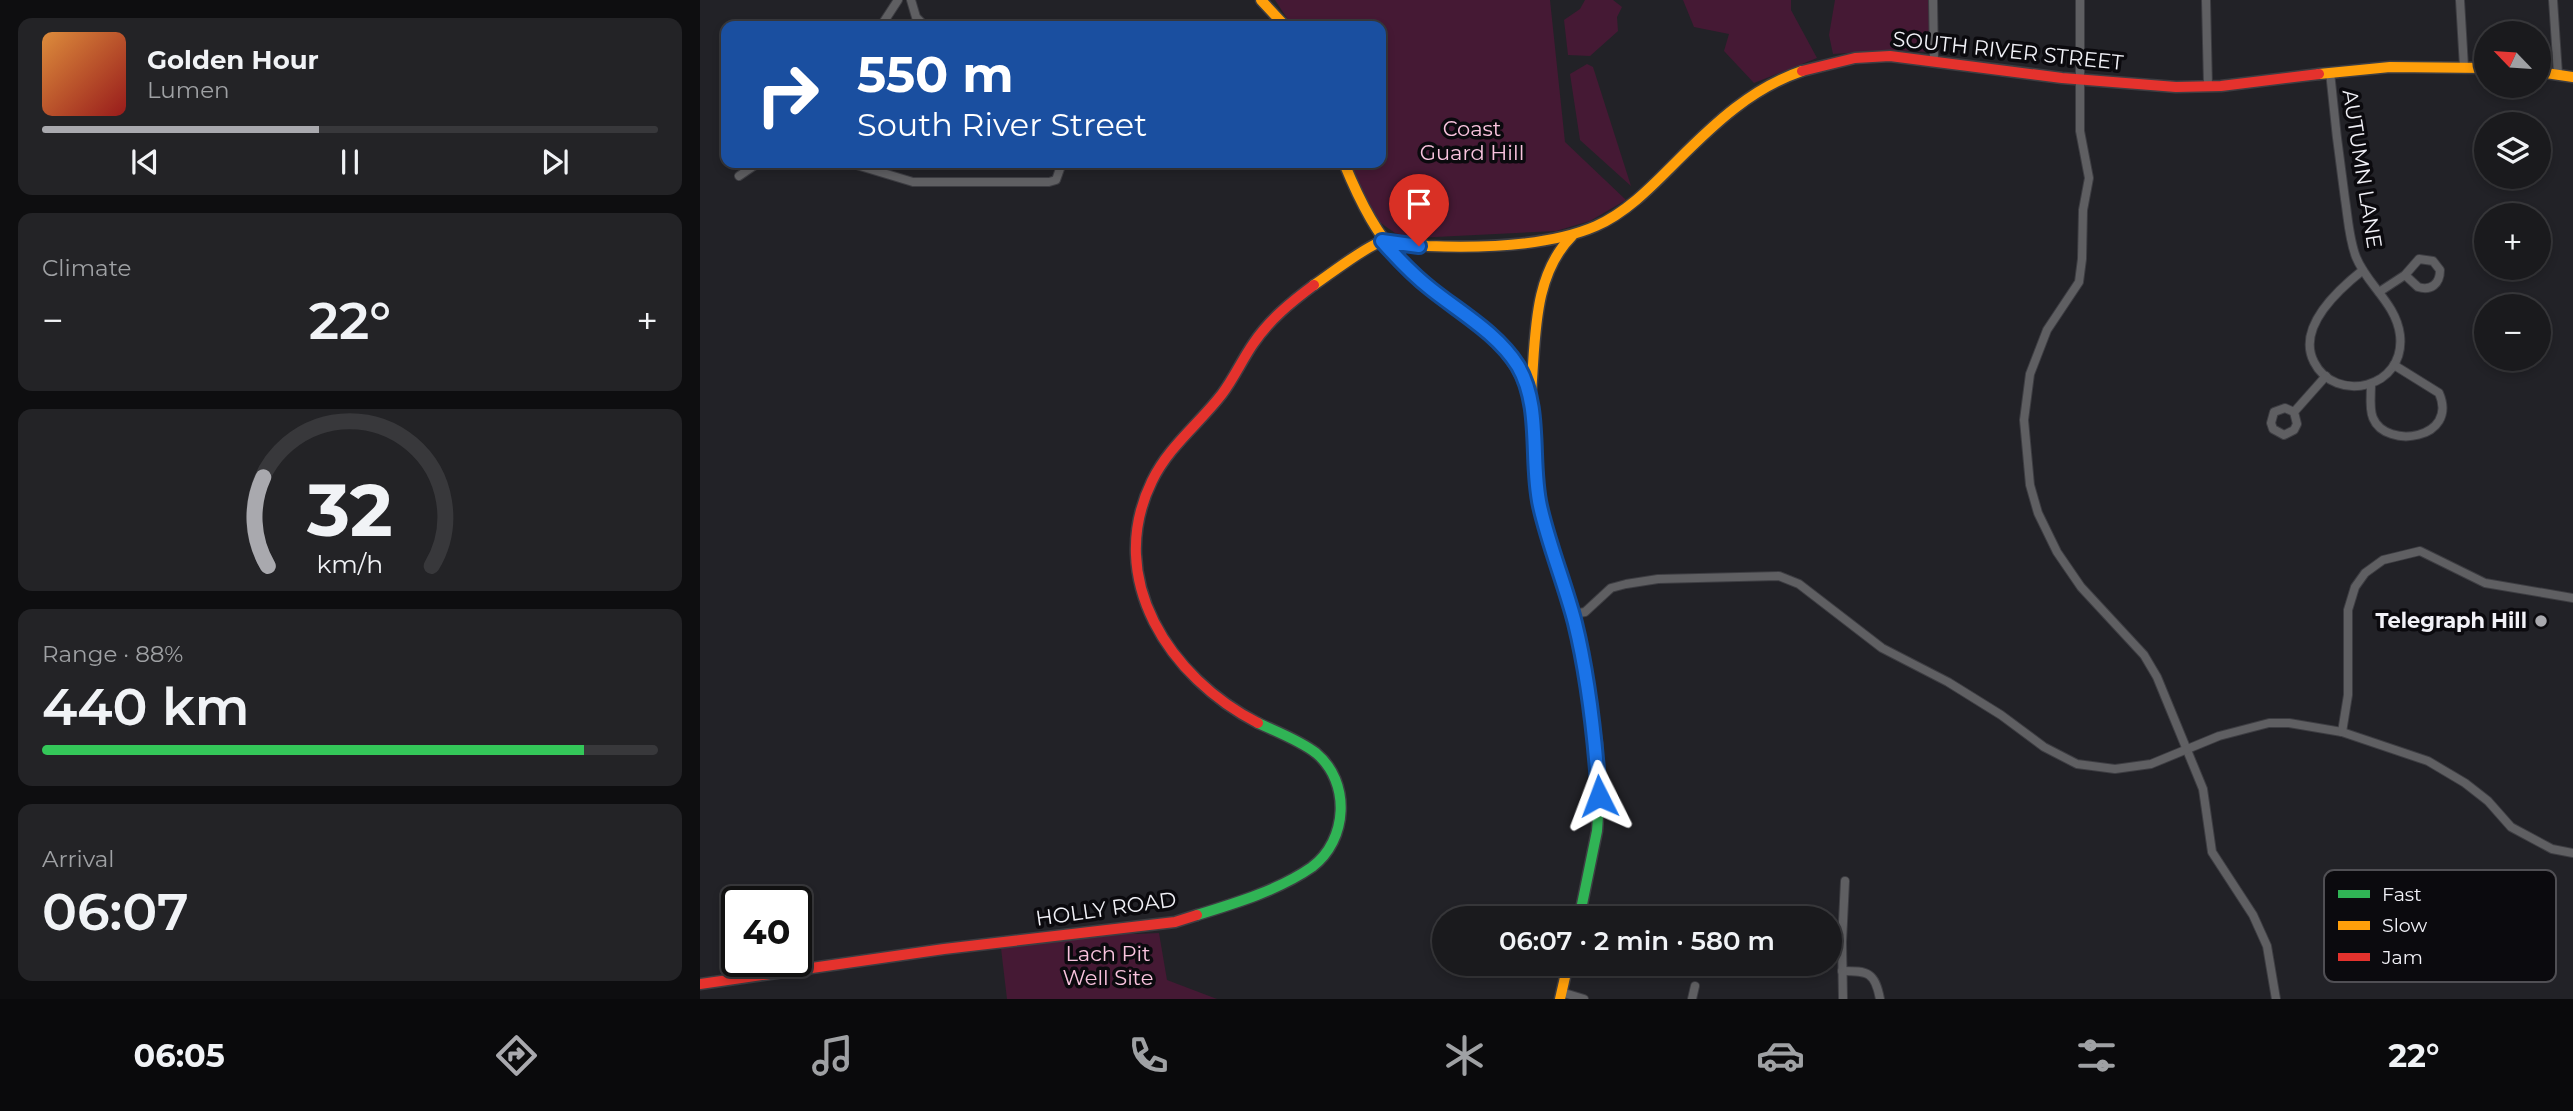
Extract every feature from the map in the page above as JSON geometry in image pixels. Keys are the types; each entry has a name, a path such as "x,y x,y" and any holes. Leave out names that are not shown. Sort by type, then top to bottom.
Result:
{"street":[{"path":"884,21 898,0"},
{"path":"911,0 916,17 920,21"},
{"path":"1261,0 1280,21"},
{"path":"1933,0 1934,61"},
{"path":"2080,0 2080,131 2089,178 2083,210 2079,282 2047,330 2030,374 2024,420 2026,461 2032,495 2050,542 2081,587 2152,667 2203,789 2212,852 2253,915 2267,946 2276,999"},
{"path":"2206,0 2208,86"},
{"path":"2460,0 2464,67"},
{"path":"2553,0 2558,74"},
{"name":"SOUTH RIVER STREET","path":"1382,241 1438,247 1525,240 1596,226 1632,203 1730,111 1762,88 1814,67 1856,58 1905,56 2081,79 2175,87 2377,68 2474,67"},
{"name":"AUTUMN LANE","path":"2330,72 2335,127 2353,248 2362,270 2393,314 2399,330 2399,351 2394,365"},
{"path":"2552,73 2573,77"},
{"path":"739,176 751,168"},
{"path":"866,168 913,182 1041,183 1056,180 1060,168"},
{"path":"1346,168 1357,196 1382,241 1429,288 1502,345 1520,369 1530,402 1540,506 1573,614 1592,716 1599,796 1591,873 1582,906"},
{"name":"SOUTH RIVER STREET","path":"1530,402 1546,276 1563,242 1581,231"},
{"name":"HOLLY ROAD","path":"700,984 944,949 1175,922 1201,915 1285,881 1319,861 1330,847 1339,828 1342,811 1335,778 1325,762 1315,753 1261,725 1224,701 1194,675 1154,627 1143,601 1138,578 1136,550 1139,520 1145,496 1168,453 1223,393 1254,342 1268,325 1309,288 1382,241"},
{"path":"2379,292 2405,275 2419,259 2433,261 2440,271 2436,284 2424,289 2418,288 2405,275"},
{"name":"AUTUMN LANE","path":"2326,376 2319,370 2312,356 2315,326 2333,295 2362,270"},
{"path":"2294,412 2326,376 2348,385 2371,385 2383,378 2394,365 2440,393 2442,416 2435,427 2420,435 2398,436 2381,429 2371,413 2371,385"},
{"path":"2342,732 2348,695 2348,610 2355,587 2365,573 2382,559 2420,551 2484,583 2573,598"},
{"path":"1573,614 1585,611 1611,588 1626,584 1658,579 1779,576 1799,584 1882,648 1948,682 2001,715 2044,747 2077,764 2095,768 2130,768 2151,764 2242,728 2269,723 2289,723 2342,732 2428,761 2465,783 2488,801 2511,827 2552,849 2573,853"},
{"path":"1843,999 1845,881"},
{"path":"1842,971 1863,971 1873,977 1881,999"},
{"path":"1565,976 1560,996 1584,999"},
{"path":"1692,999 1695,986"}],"green space":[{"name":"Coast Guard Hill","path":"1275,0 1550,0 1565,142 1626,200 1590,221 1556,231 1415,238 1395,233 1375,219 1368,210 1350,168 1386,168 1386,21 1289,21"},
{"path":"1585,0 1613,0 1622,7 1617,17 1618,31 1590,56 1568,55 1564,20 1580,9"},
{"path":"1683,0 1791,0 1791,10 1817,58 1754,83 1724,51 1729,34 1694,27"},
{"path":"1835,0 1933,0 1933,46 1927,52 1893,50 1833,54 1829,35"},
{"path":"1587,64 1593,67 1631,186 1580,140 1570,74"},
{"name":"Lach Pit Well Site","path":"1116,931 1159,933 1167,980 1217,999 1007,999 1001,948"}],"traffic: fast":[{"path":"1531,406 1540,504 1576,628 1597,744 1597,831 1582,906"},
{"path":"1197,915 1286,883 1312,867 1324,856 1338,827 1340,795 1327,765 1316,753 1302,744 1258,723"}],"traffic: slow":[{"path":"1261,0 1280,21"},
{"path":"2319,74 2390,67 2474,68"},
{"path":"1314,285 1381,242 1448,247 1491,246 1558,238 1596,226 1640,197 1735,108 1767,87 1802,71"},
{"path":"2552,74 2573,77"},
{"path":"1346,168 1363,205 1397,256 1498,344 1512,361 1531,406"},
{"path":"1531,392 1538,309 1543,289 1549,270 1572,236"},
{"path":"1560,999 1565,976"}],"traffic: jam":[{"path":"1802,71 1855,58 1890,56 2062,78 2176,87 2221,86 2319,74"},
{"path":"1258,723 1226,704 1198,680 1173,652 1154,622 1141,589 1136,554 1139,518 1152,481 1167,457 1222,394 1266,327 1314,285"},
{"path":"700,984 944,949 1175,922 1197,915"}],"place":[{"name":"Telegraph Hill","path":"2541,621"}],"route":[{"path":"1419,246 1382,241 1429,288 1502,345 1520,369 1526,384 1540,506 1568,596 1587,684 1599,796"}]}
